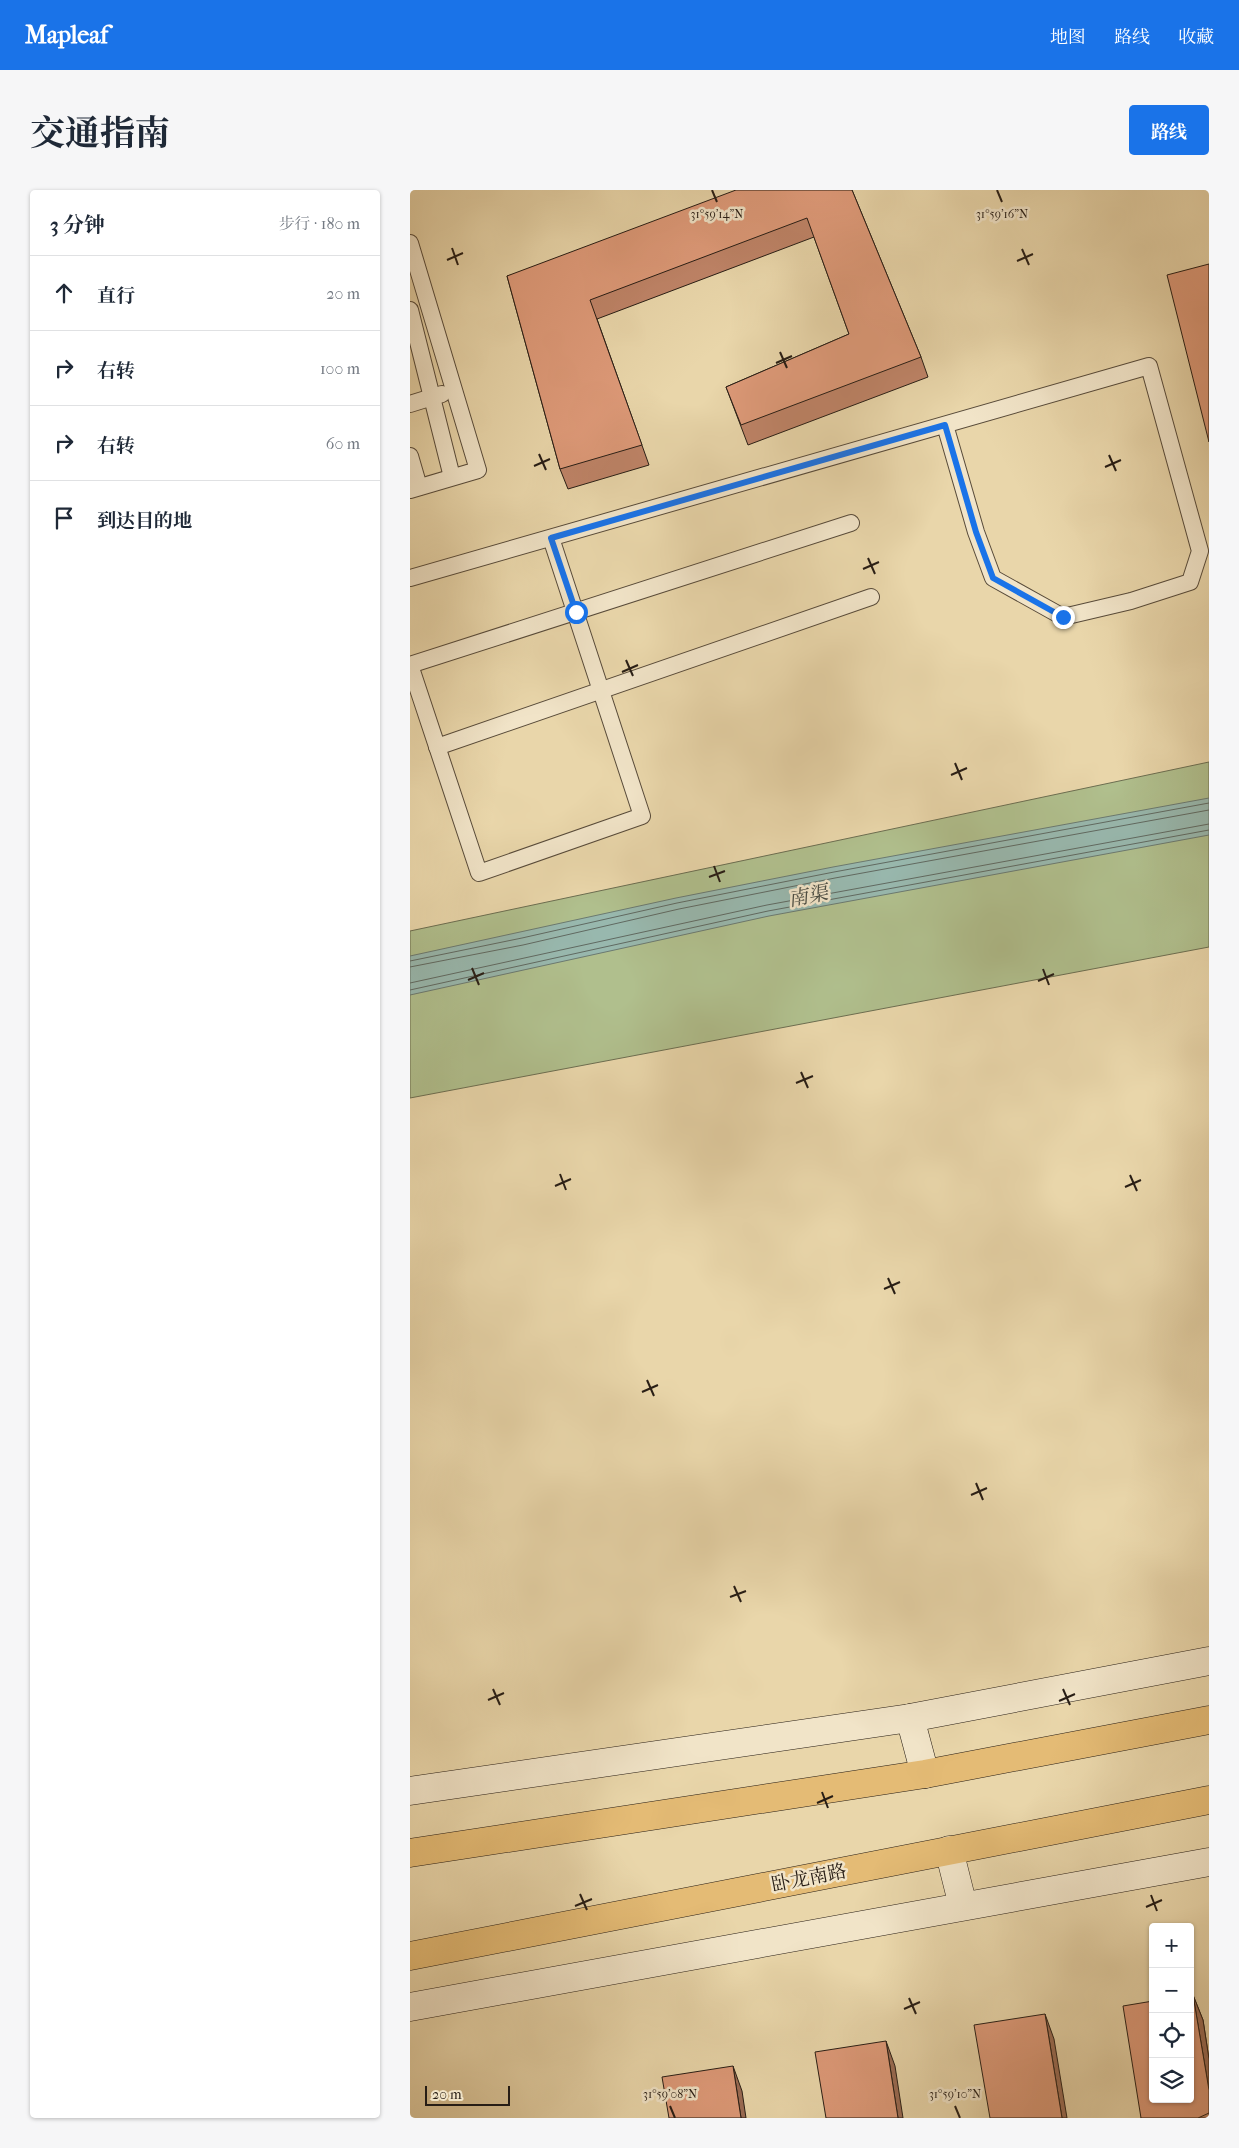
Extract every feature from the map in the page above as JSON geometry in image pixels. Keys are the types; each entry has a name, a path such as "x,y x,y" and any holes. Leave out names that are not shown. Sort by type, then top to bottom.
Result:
{"highway":[{"path":"410,1853 925,1774 1209,1720"},
{"name":"卧龙南路","path":"410,1956 1209,1800"}],"street":[{"path":"410,1791 910,1718 1209,1661"},
{"path":"910,1718 925,1774"},
{"path":"949,1850 963,1906"},
{"path":"410,2007 1209,1862"}],"lane":[{"path":"410,243 478,470 414,488 410,456"},
{"path":"410,310 452,477"},
{"path":"410,578 1149,366 1200,552 1190,582 1131,601 1063,617 993,578 976,532 945,425"},
{"path":"410,404 454,390"},
{"path":"551,538 576,612 642,816 479,873 410,665 576,612 851,523"},
{"path":"437,747 871,597"}],"green space":[{"path":"1209,762 1209,947 410,1098 410,931"}],"water":[{"name":"南渠","path":"1209,798 1209,835 769,916 410,995 410,956 676,898 833,867"}],"building":[{"path":"736,190 852,190 921,357 741,425 726,387 849,334 807,218 590,300 642,445 560,469 507,276"},
{"path":"1209,264 1209,442 1167,275"},
{"path":"1194,2001 1209,2090 1209,2113 1198,2118 1141,2118 1123,2006 1149,2002 1149,2103 1194,2103"},
{"path":"1045,2014 1062,2118 990,2118 974,2025"},
{"path":"886,2041 898,2118 826,2118 815,2052"},
{"path":"733,2066 741,2118 669,2118 662,2077"}],"route":[{"path":"576,612 551,538 945,425 976,532 993,578 1063,617"}]}
